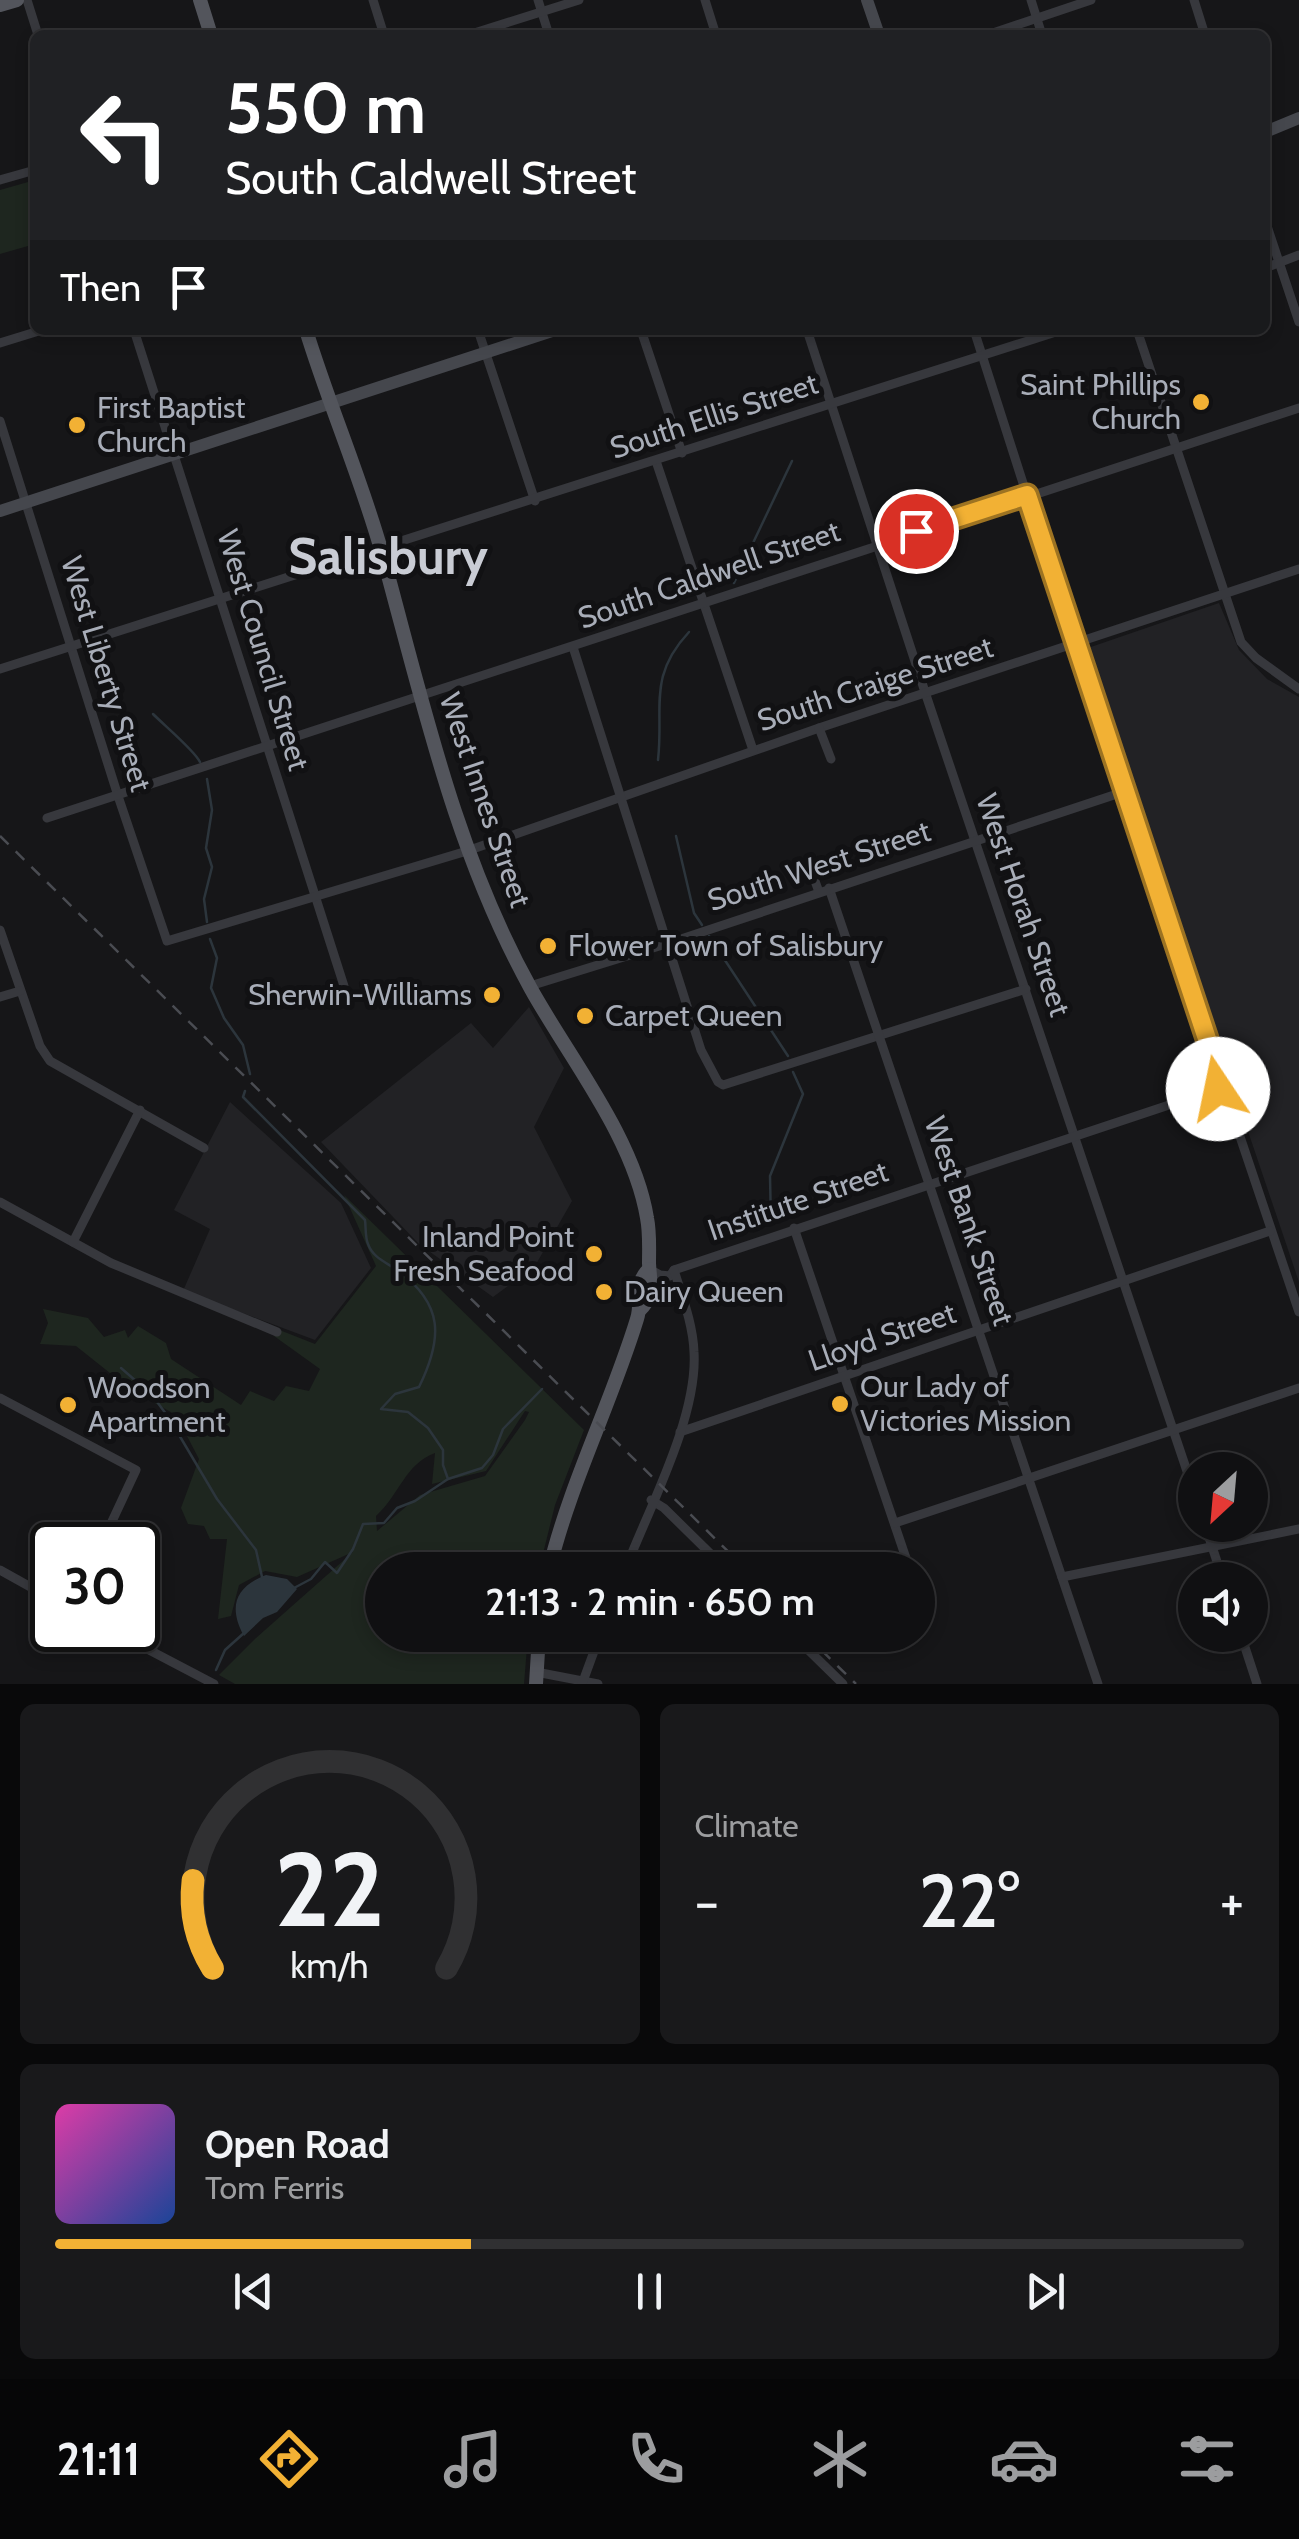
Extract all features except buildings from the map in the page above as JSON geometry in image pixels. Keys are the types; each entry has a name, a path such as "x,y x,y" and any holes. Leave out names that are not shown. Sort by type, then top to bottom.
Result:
{"main road":[{"path":"0,6 17,0"},
{"path":"200,0 209,30"},
{"name":"West Innes Street","path":"308,335 380,548 467,851 491,912 530,986 616,1132 634,1172 647,1216 650,1268 640,1281 639,1312 564,1513 554,1552"},
{"path":"536,1678 538,1652"}],"street":[{"path":"27,0 36,30"},
{"path":"373,0 382,30"},
{"path":"538,0 547,30"},
{"path":"484,30 579,0"},
{"path":"705,0 714,30"},
{"path":"867,0 877,30"},
{"path":"1031,0 1041,30"},
{"path":"1002,30 1091,0"},
{"path":"1194,0 1203,30"},
{"path":"1270,130 1299,118"},
{"path":"0,180 30,171"},
{"path":"1270,235 1299,322"},
{"path":"1270,266 1299,256"},
{"path":"0,344 30,334"},
{"name":"West Council Street","path":"136,335 344,986"},
{"path":"480,335 535,501"},
{"path":"0,511 539,335"},
{"path":"643,335 682,453"},
{"name":"West Horah Street","path":"810,335 926,695 1181,1452"},
{"path":"976,335 1074,644 1299,1312"},
{"name":"South Ellis Street","path":"0,669 1046,335"},
{"path":"1138,335 1241,642 1256,658 1299,688"},
{"name":"South Caldwell Street","path":"47,818 1299,408"},
{"name":"West Liberty Street","path":"0,421 167,941"},
{"path":"656,461 752,750"},
{"name":"South Craige Street","path":"167,941 467,851 752,750 1299,569"},
{"path":"573,647 700,1050 723,1085 1026,989"},
{"path":"819,728 831,759"},
{"name":"South West Street","path":"530,986 1124,792"},
{"name":"West Bank Street","path":"808,862 824,890 879,1034 1098,1684"},
{"path":"0,930 40,1046 50,1061 204,1148"},
{"path":"0,998 20,991"},
{"name":"Institute Street","path":"650,1268 670,1276 674,1270 794,1228 1223,1087"},
{"path":"73,1242 140,1110"},
{"path":"0,1202 111,1263 277,1332"},
{"path":"794,1228 904,1552"},
{"name":"Lloyd Street","path":"680,1432 1270,1231"},
{"path":"632,1552 680,1432 694,1378 694,1349 674,1270"},
{"path":"895,1523 1299,1388"},
{"path":"0,1398 133,1468 135,1473 112,1522"},
{"path":"652,1500 709,1552"},
{"path":"1062,1577 1299,1529"},
{"path":"1211,1542 1217,1562"},
{"path":"0,1570 30,1587"},
{"path":"153,1652 214,1684"},
{"path":"582,1681 593,1652"},
{"path":"809,1652 836,1682"},
{"path":"1247,1652 1258,1684"},
{"path":"536,1678 598,1684"}],"shaded area":[{"path":"30,181 30,245 0,254 0,190"},
{"path":"1219,603 1239,650 1267,679 1299,697 1299,1282 1085,649"},
{"path":"529,1007 564,1068 534,1127 572,1201 535,1266 493,1297 419,1244 321,1142 471,1023 493,1048"},
{"path":"230,1102 341,1203 371,1268 315,1340 183,1291 210,1229 174,1210"},
{"path":"344,1195 584,1430 555,1505 543,1552 365,1552 365,1652 527,1652 524,1684 235,1684 219,1675 353,1552 297,1577 265,1571 239,1585 231,1616 218,1619 227,1539 210,1539 204,1526 188,1524 181,1508 199,1459 176,1415 130,1389 76,1346 40,1344 48,1323 43,1309 88,1318 104,1337 125,1330 128,1338 138,1326 166,1343 171,1359 241,1405 250,1391 274,1401 286,1386 309,1391 320,1369 274,1336 277,1329 315,1344 376,1266","holes":["525,1411 529,1412 485,1476 420,1495 377,1531 376,1516 416,1464 435,1453 432,1484 486,1471"]},
{"path":"266,1575 287,1579 297,1589 277,1612 263,1618 244,1636 236,1616 237,1599 247,1586"}],"waterway":[{"path":"734,583 792,461"},
{"path":"658,760 662,679 676,648 689,632"},
{"path":"153,714 200,762"},
{"path":"207,779 212,810 206,848 212,867 204,899 207,922"},
{"path":"676,836 694,913 702,925"},
{"path":"709,936 788,1056"},
{"path":"210,939 217,958 211,988 224,1018 243,1045 250,1074"},
{"path":"771,1224 770,1176 803,1094 793,1072"},
{"path":"245,1091 243,1097 365,1220 367,1241 373,1253 412,1283 431,1309 435,1337 419,1387 395,1394 381,1409 408,1412 428,1428 443,1450 448,1479"},
{"path":"121,1368 152,1395 169,1418 217,1499 256,1550 262,1577"},
{"path":"294,1588 311,1579 325,1562 337,1573 363,1524 384,1523 397,1508 448,1479 482,1468 493,1455 503,1429 542,1389"},
{"path":"216,1670 225,1650 244,1633"}],"railway":[{"path":"0,836 729,1552"},
{"path":"823,1652 856,1684"}],"place":[{"name":"Saint Phillips Church","path":"1201,402"},
{"name":"First Baptist Church","path":"77,425"},
{"name":"Flower Town of Salisbury","path":"548,946"},
{"name":"Sherwin-Williams","path":"492,995"},
{"name":"Carpet Queen","path":"585,1016"},
{"name":"Inland Point Fresh Seafood","path":"594,1254"},
{"name":"Dairy Queen","path":"604,1292"},
{"name":"Our Lady of Victories Mission","path":"840,1404"},
{"name":"Woodson Apartment","path":"68,1405"}],"district":[{"name":"Salisbury","path":"388,556"}],"route":[{"path":"916,531 1027,495 1223,1087 1218,1089"}]}
